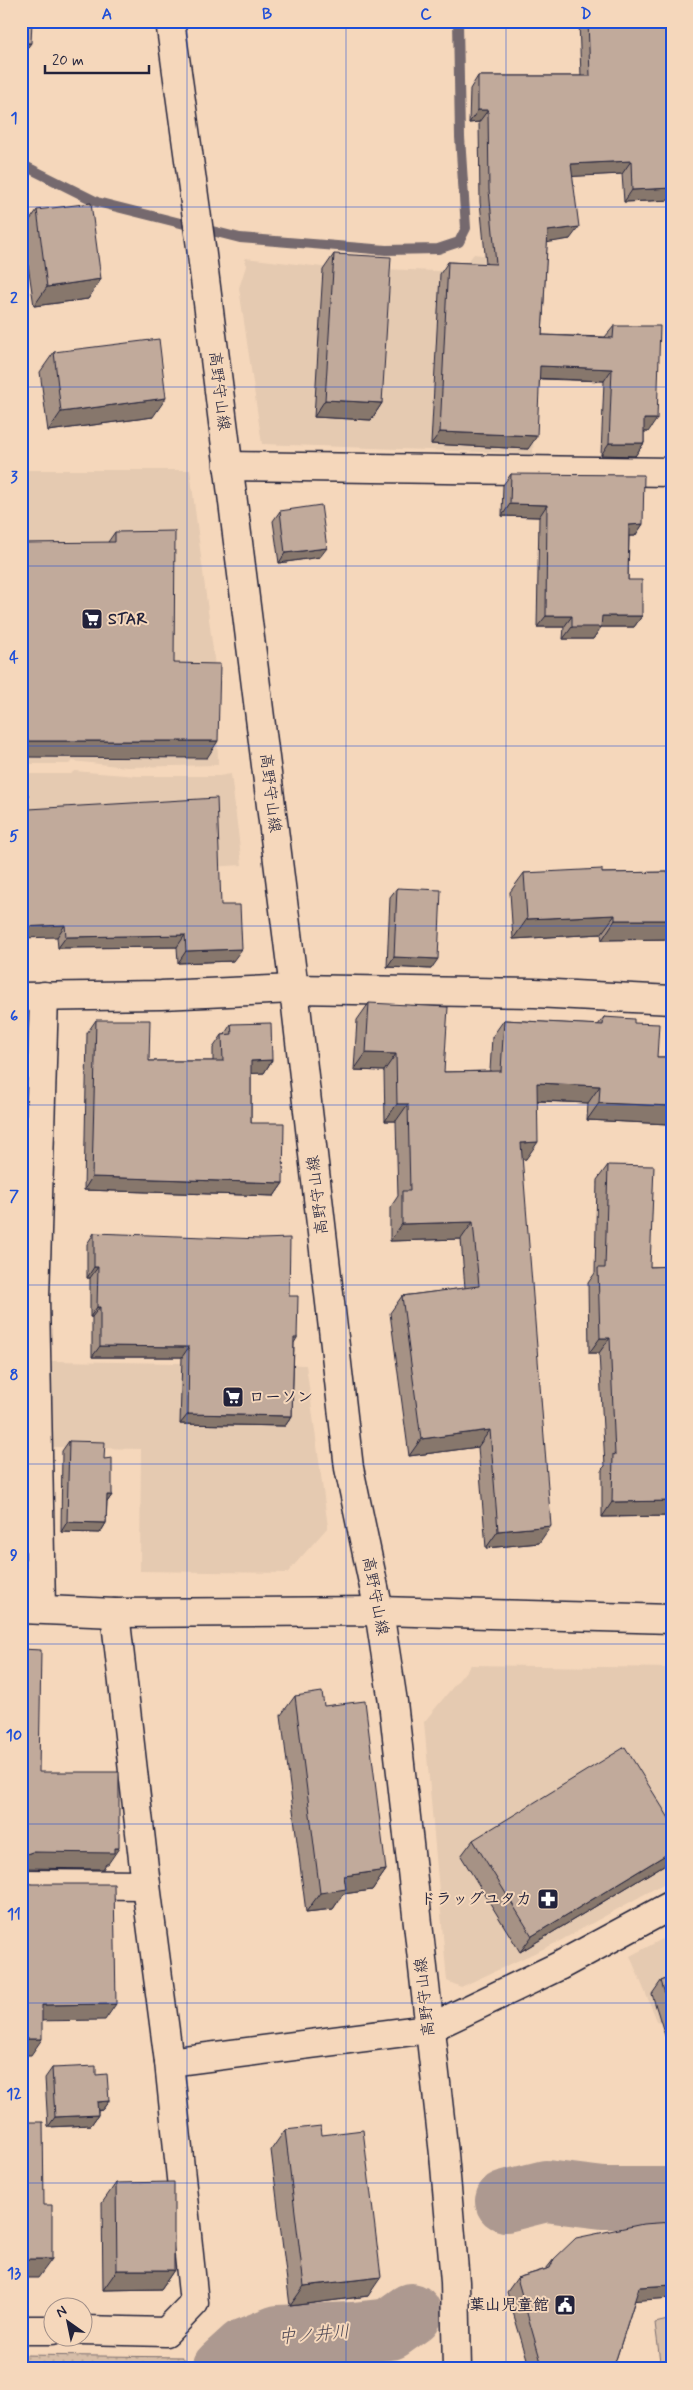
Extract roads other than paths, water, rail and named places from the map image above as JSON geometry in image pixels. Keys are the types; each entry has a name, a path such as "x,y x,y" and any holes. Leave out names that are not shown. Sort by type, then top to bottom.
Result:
{"street":[{"name":"高野守山線","path":"170,21 201,247 294,989 349,1468 379,1610 393,1702 428,2029 444,2154 455,2282 458,2369"},
{"path":"228,466 672,472"},
{"path":"672,1000 535,993 294,989 33,996 28,1298 31,1609 115,1613 379,1610 672,1619"},
{"path":"92,2330 166,2332 194,2303 169,2062 146,1885 115,1613"},
{"path":"21,1884 146,1885"},
{"path":"169,2062 428,2029 559,1966 672,1905"},
{"path":"21,2330 42,2330"}],"waterway":[{"path":"21,164 97,202 240,238 386,250 438,249 459,242 466,228 460,137 458,21"},
{"name":"中ノ井川","path":"506,2201 546,2191 603,2198 672,2198"},
{"name":"中ノ井川","path":"223,2369 245,2349 278,2336 353,2333 390,2329 411,2314"}],"place":[{"name":"STAR","path":"92,619"},
{"name":"ローソン","path":"233,1397"},
{"name":"ドラッグユタカ","path":"548,1899"},
{"name":"葉山児童館","path":"565,2305"}]}
